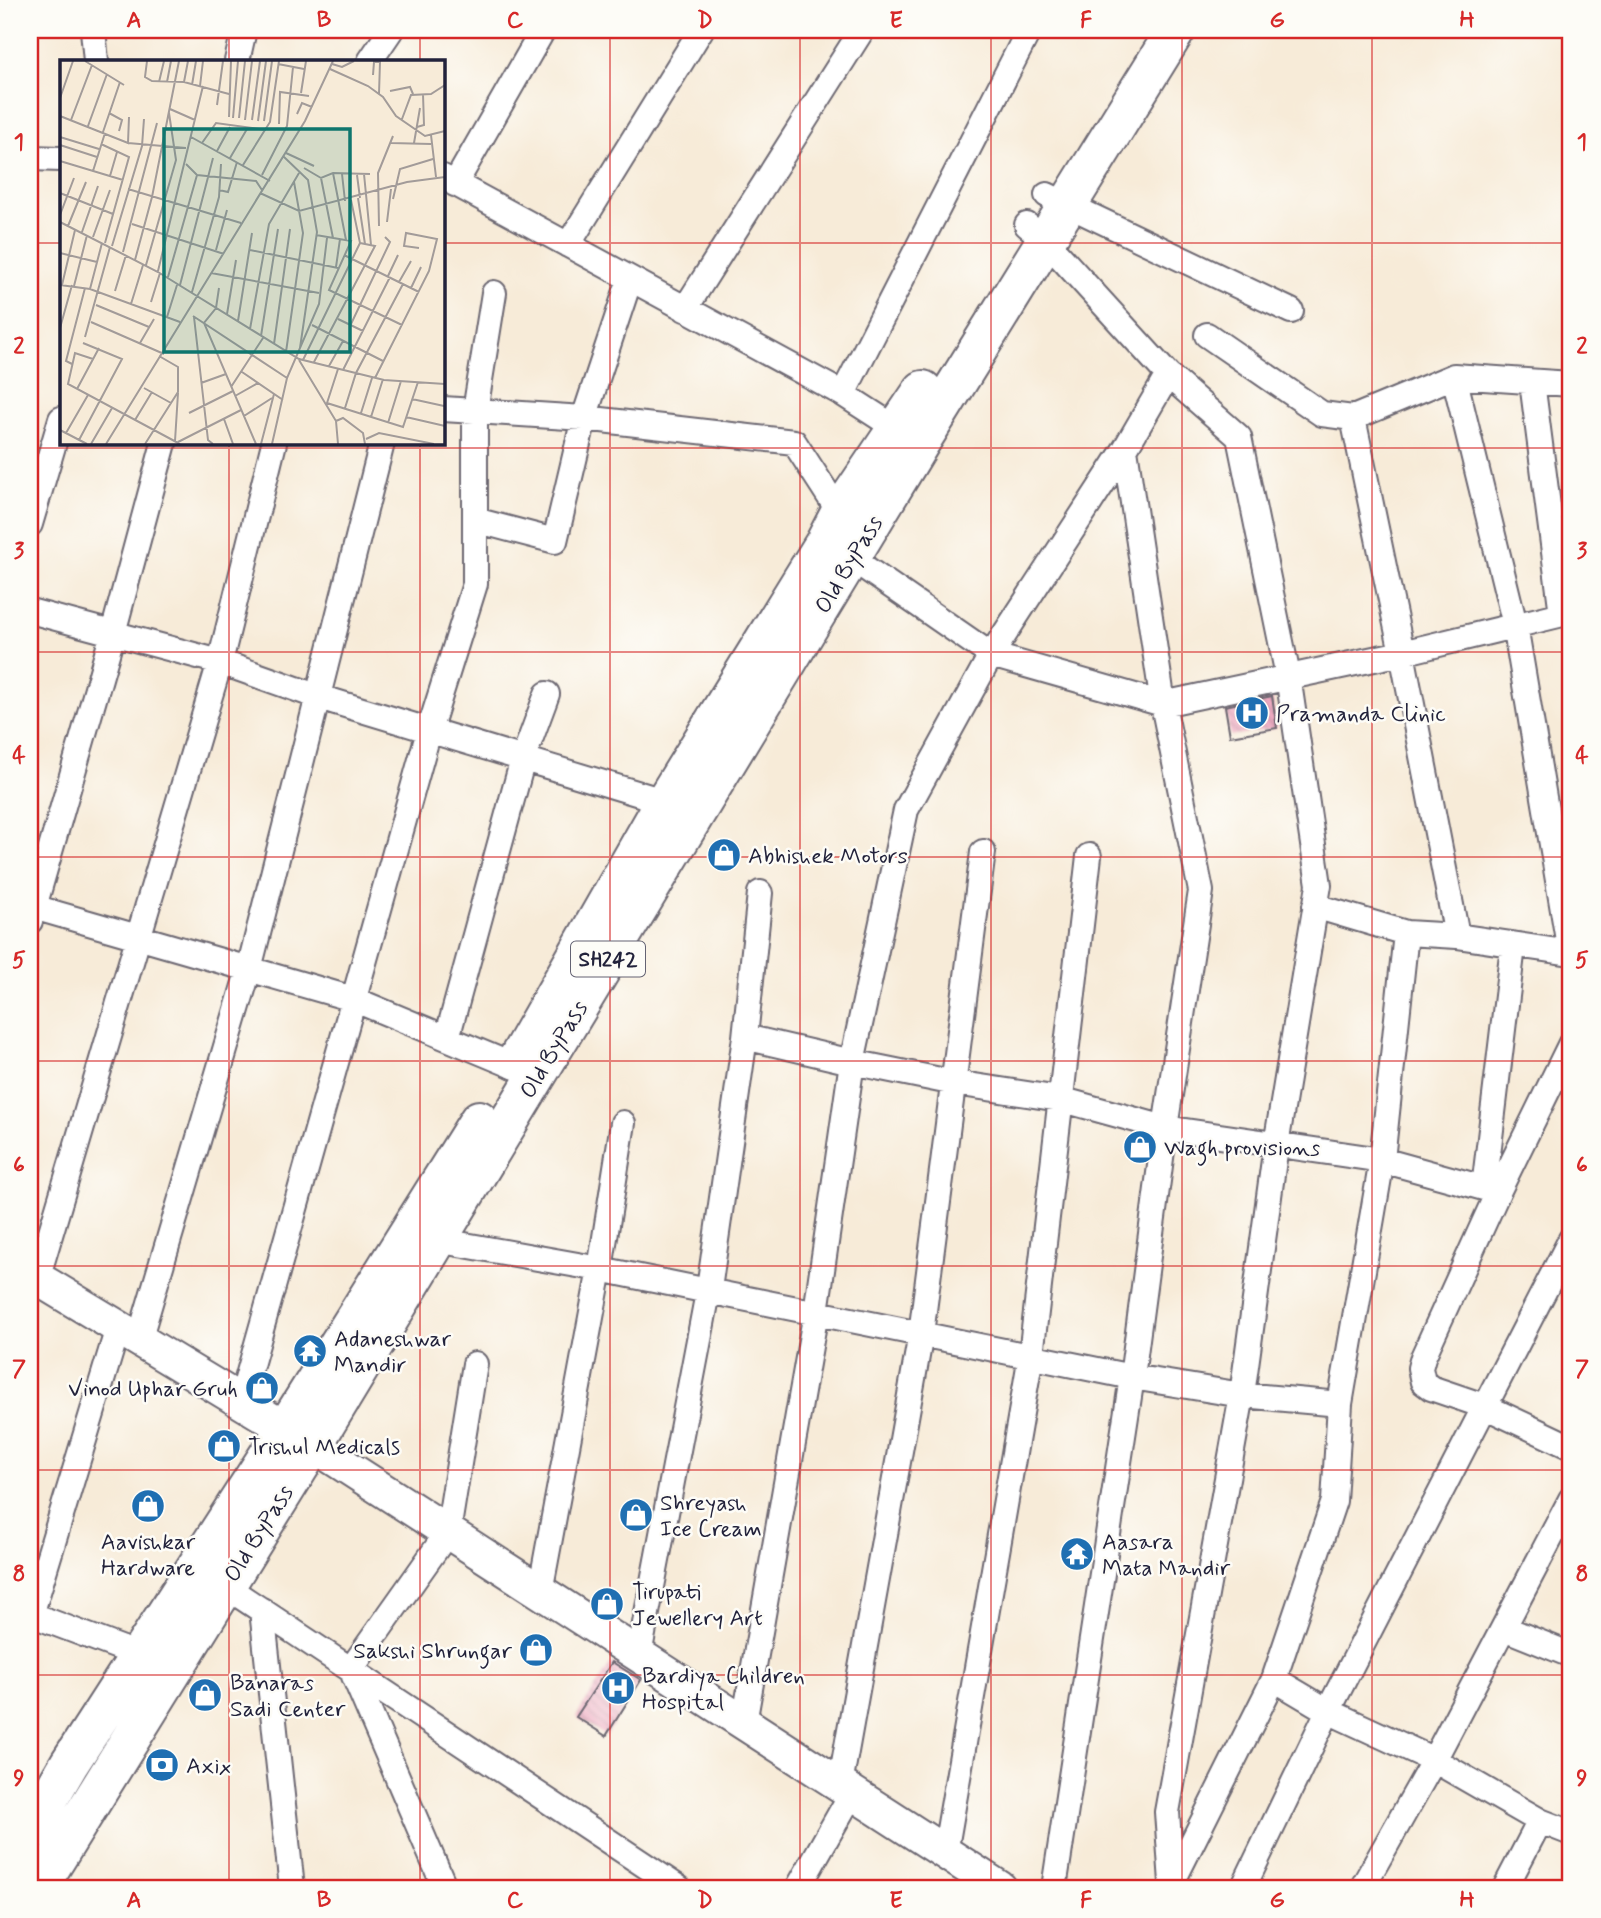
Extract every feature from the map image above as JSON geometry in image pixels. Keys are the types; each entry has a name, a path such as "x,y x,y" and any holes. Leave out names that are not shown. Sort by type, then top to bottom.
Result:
{"main road":[{"name":"Old ByPass","path":"30,1831 69,1764 139,1656 299,1437 525,1071 681,806 845,537 1047,216 1153,30"},
{"name":"Old ByPass","path":"1047,216 1176,30"},
{"path":"34,1277 299,1437 1000,1888"},
{"name":"Old ByPass","path":"38,1888 225,1586 299,1437"}],"street":[{"path":"93,30 96,60"},
{"path":"237,60 244,30"},
{"path":"371,60 391,30"},
{"path":"543,30 449,181 843,394 909,437"},
{"path":"568,245 701,30"},
{"path":"685,309 862,30"},
{"path":"843,394 1030,30"},
{"path":"30,158 60,159"},
{"path":"1047,216 1290,311"},
{"path":"1047,216 1168,375 1239,437 1288,676 1319,885 1276,1145 1242,1395 1167,1812 1171,1886"},
{"path":"475,520 555,541 584,418 630,279"},
{"path":"241,1401 429,731 475,584 475,411 494,293"},
{"path":"1207,335 1322,414 1353,418 1454,376 1571,384"},
{"path":"744,1723 816,1312 852,1062 906,810 991,655 1125,449 1168,375"},
{"path":"1315,906 1406,933 1457,936 1570,953 1515,625 1454,376"},
{"path":"444,409 584,418 794,442 845,537 991,655 1163,704 1402,653 1567,613 1532,382"},
{"path":"1353,418 1457,936"},
{"path":"30,524 60,422"},
{"path":"164,444 113,633 31,911 139,938 353,999 525,1071"},
{"path":"34,1277 139,938 220,662 274,444"},
{"path":"139,1656 30,1614 128,1334 249,969 382,444"},
{"path":"1054,1888 1132,1377 1165,1128 1201,891 1163,704 1125,449"},
{"path":"30,611 220,662 319,697 681,806"},
{"path":"447,1038 523,759 547,694"},
{"path":"798,1888 846,1789 921,1334 983,852"},
{"path":"945,1853 1031,1356 1089,856"},
{"path":"639,1656 708,1291 745,1037 760,893"},
{"path":"1171,1886 1274,1679 1334,1501 1340,1404 1382,1160 1406,933"},
{"path":"1491,1190 1513,946"},
{"path":"745,1037 955,1083 1060,1099 1165,1128 1382,1160 1491,1190"},
{"path":"1571,1043 1563,1083 1491,1190 1420,1368 1423,1381 1431,1388 1484,1406 1571,1447"},
{"path":"540,1592 600,1269 623,1123"},
{"path":"422,1237 600,1269 1132,1377 1242,1395 1340,1404"},
{"path":"1243,1888 1328,1711 1571,1238"},
{"path":"351,1669 449,1532 475,1364"},
{"path":"1362,1888 1434,1760 1571,1499"},
{"path":"225,1586 679,1888"},
{"path":"262,1610 292,1888"},
{"path":"1504,1628 1571,1655"},
{"path":"351,1669 445,1888"},
{"path":"1274,1679 1328,1711 1434,1760 1540,1821 1571,1833"},
{"path":"1505,1888 1540,1821"}],"building":[{"path":"1272,696 1277,728 1230,736 1225,706"},
{"path":"612,1662 641,1680 606,1736 576,1717"}],"place":[{"name":"Pramanda Clinic","path":"1252,713"},
{"name":"Abhishek Motors","path":"724,855"},
{"name":"Wagh provisions","path":"1140,1147"},
{"name":"Adaneshwar Mandir","path":"310,1351"},
{"name":"Vinod Uphar Gruh","path":"262,1388"},
{"name":"Trishul Medicals","path":"224,1446"},
{"name":"Aavishkar Hardware","path":"148,1506"},
{"name":"Shreyash Ice Cream","path":"636,1515"},
{"name":"Aasara Mata Mandir","path":"1077,1554"},
{"name":"Tirupati Jewellery Art","path":"607,1604"},
{"name":"Sakshi Shrungar","path":"536,1650"},
{"name":"Bardiya Children Hospital","path":"618,1688"},
{"name":"Banaras Sadi Center","path":"205,1695"},
{"name":"Axix","path":"162,1765"}]}
